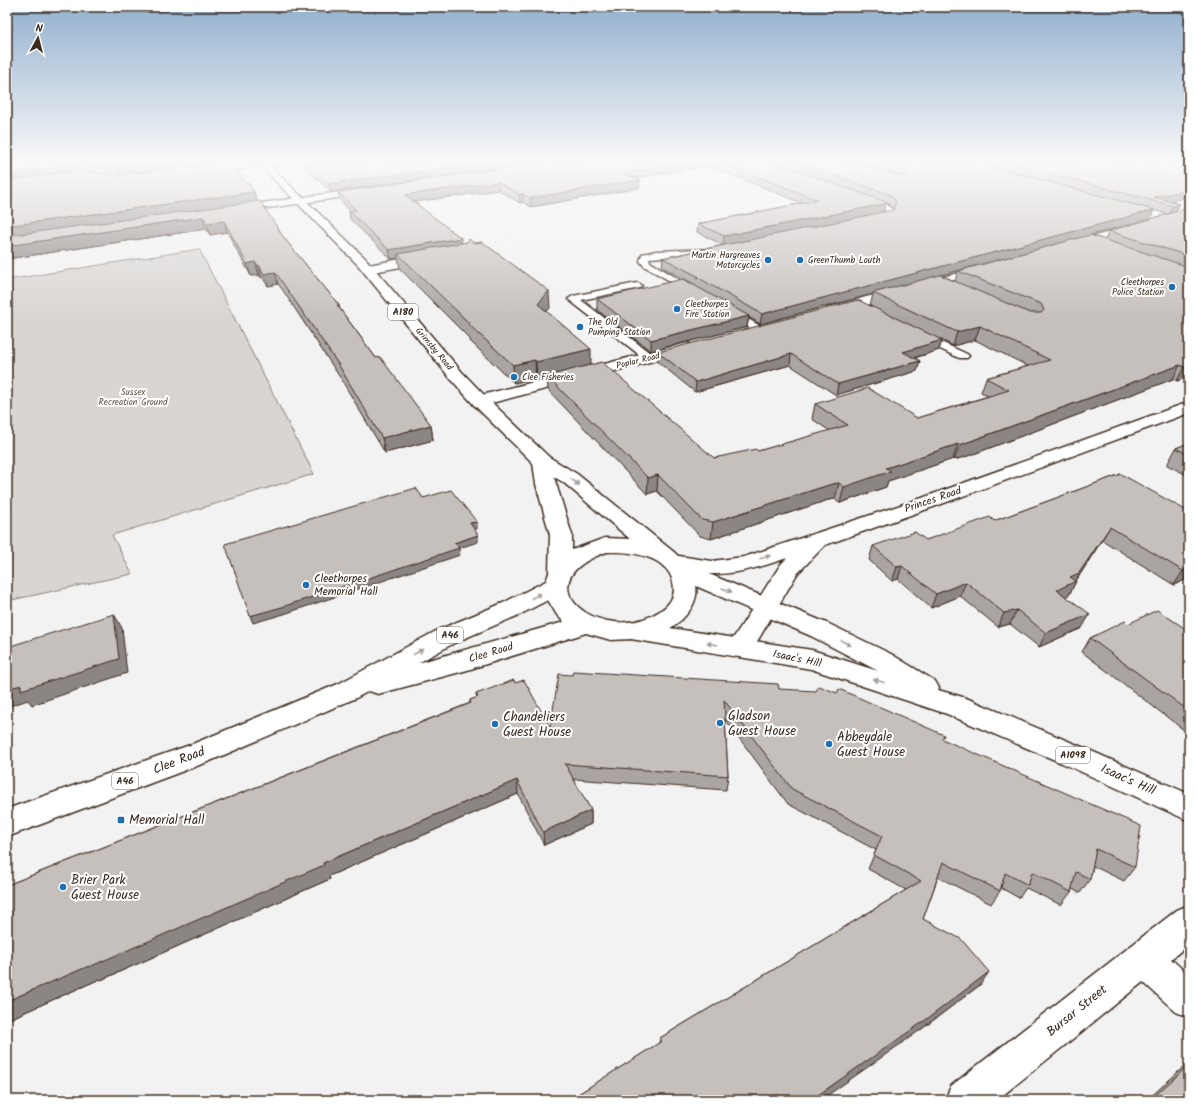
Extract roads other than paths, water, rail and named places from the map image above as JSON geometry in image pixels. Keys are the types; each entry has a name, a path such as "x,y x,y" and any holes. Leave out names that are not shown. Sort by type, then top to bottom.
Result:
{"main road":[{"name":"Grimsby Road","path":"315,216 368,269 480,401 542,461 570,478 671,562"},
{"path":"1154,216 1167,219"},
{"path":"1058,250 1182,216"},
{"path":"1088,242 1108,249"},
{"path":"368,269 442,256"},
{"path":"819,314 998,266"},
{"path":"938,282 959,292"},
{"path":"745,333 774,326"},
{"name":"Poplar Road","path":"480,401 701,345"},
{"name":"Princes Road","path":"671,562 712,568 746,564 929,502 1189,407"},
{"path":"542,461 546,484 561,535 558,579 559,600 570,614 587,624 601,629 633,631 652,626 663,621 680,607 685,594 684,581 671,562"},
{"path":"740,648 765,606 790,569 819,539"},
{"name":"A46","path":"558,579 570,560 586,551 605,546 626,545 646,548 671,562"},
{"name":"Isaac's Hill","path":"671,562 820,630 882,661 956,706"},
{"name":"Clee Road","path":"7,822 200,754 348,691 447,636 510,609 558,579"},
{"name":"Clee Road","path":"348,691 464,661 587,624"},
{"name":"Isaac's Hill","path":"633,631 812,660 956,706 1072,755 1189,808"},
{"name":"Bursar Street","path":"965,1100 1189,922"},
{"path":"1143,958 1189,999"}],"lane":[{"path":"866,221 883,216"},
{"path":"701,296 647,264 644,261 645,256 656,254 717,252"},
{"path":"637,286 573,299 650,358"},
{"path":"856,304 870,311"},
{"path":"720,307 760,330"},
{"path":"913,332 963,356"}],"place":[{"name":"Martin Hargreaves Motorcycles","path":"768,260"},
{"name":"GreenThumb Louth","path":"800,260"},
{"name":"Cleethorpes Police Station","path":"1172,287"},
{"name":"Cleethorpes Fire Station","path":"677,309"},
{"name":"The Old Pumping Station","path":"580,327"},
{"name":"Clee Fisheries","path":"514,377"},
{"name":"Cleethorpes Memorial Hall","path":"306,585"},
{"name":"Gladson Guest House","path":"720,723"},
{"name":"Chandeliers Guest House","path":"495,724"},
{"name":"Abbeydale Guest House","path":"829,744"},
{"name":"Memorial Hall","path":"121,820"},
{"name":"Brier Park Guest House","path":"63,887"}],"park label":[{"name":"Sussex Recreation Ground","path":"133,398"}]}
